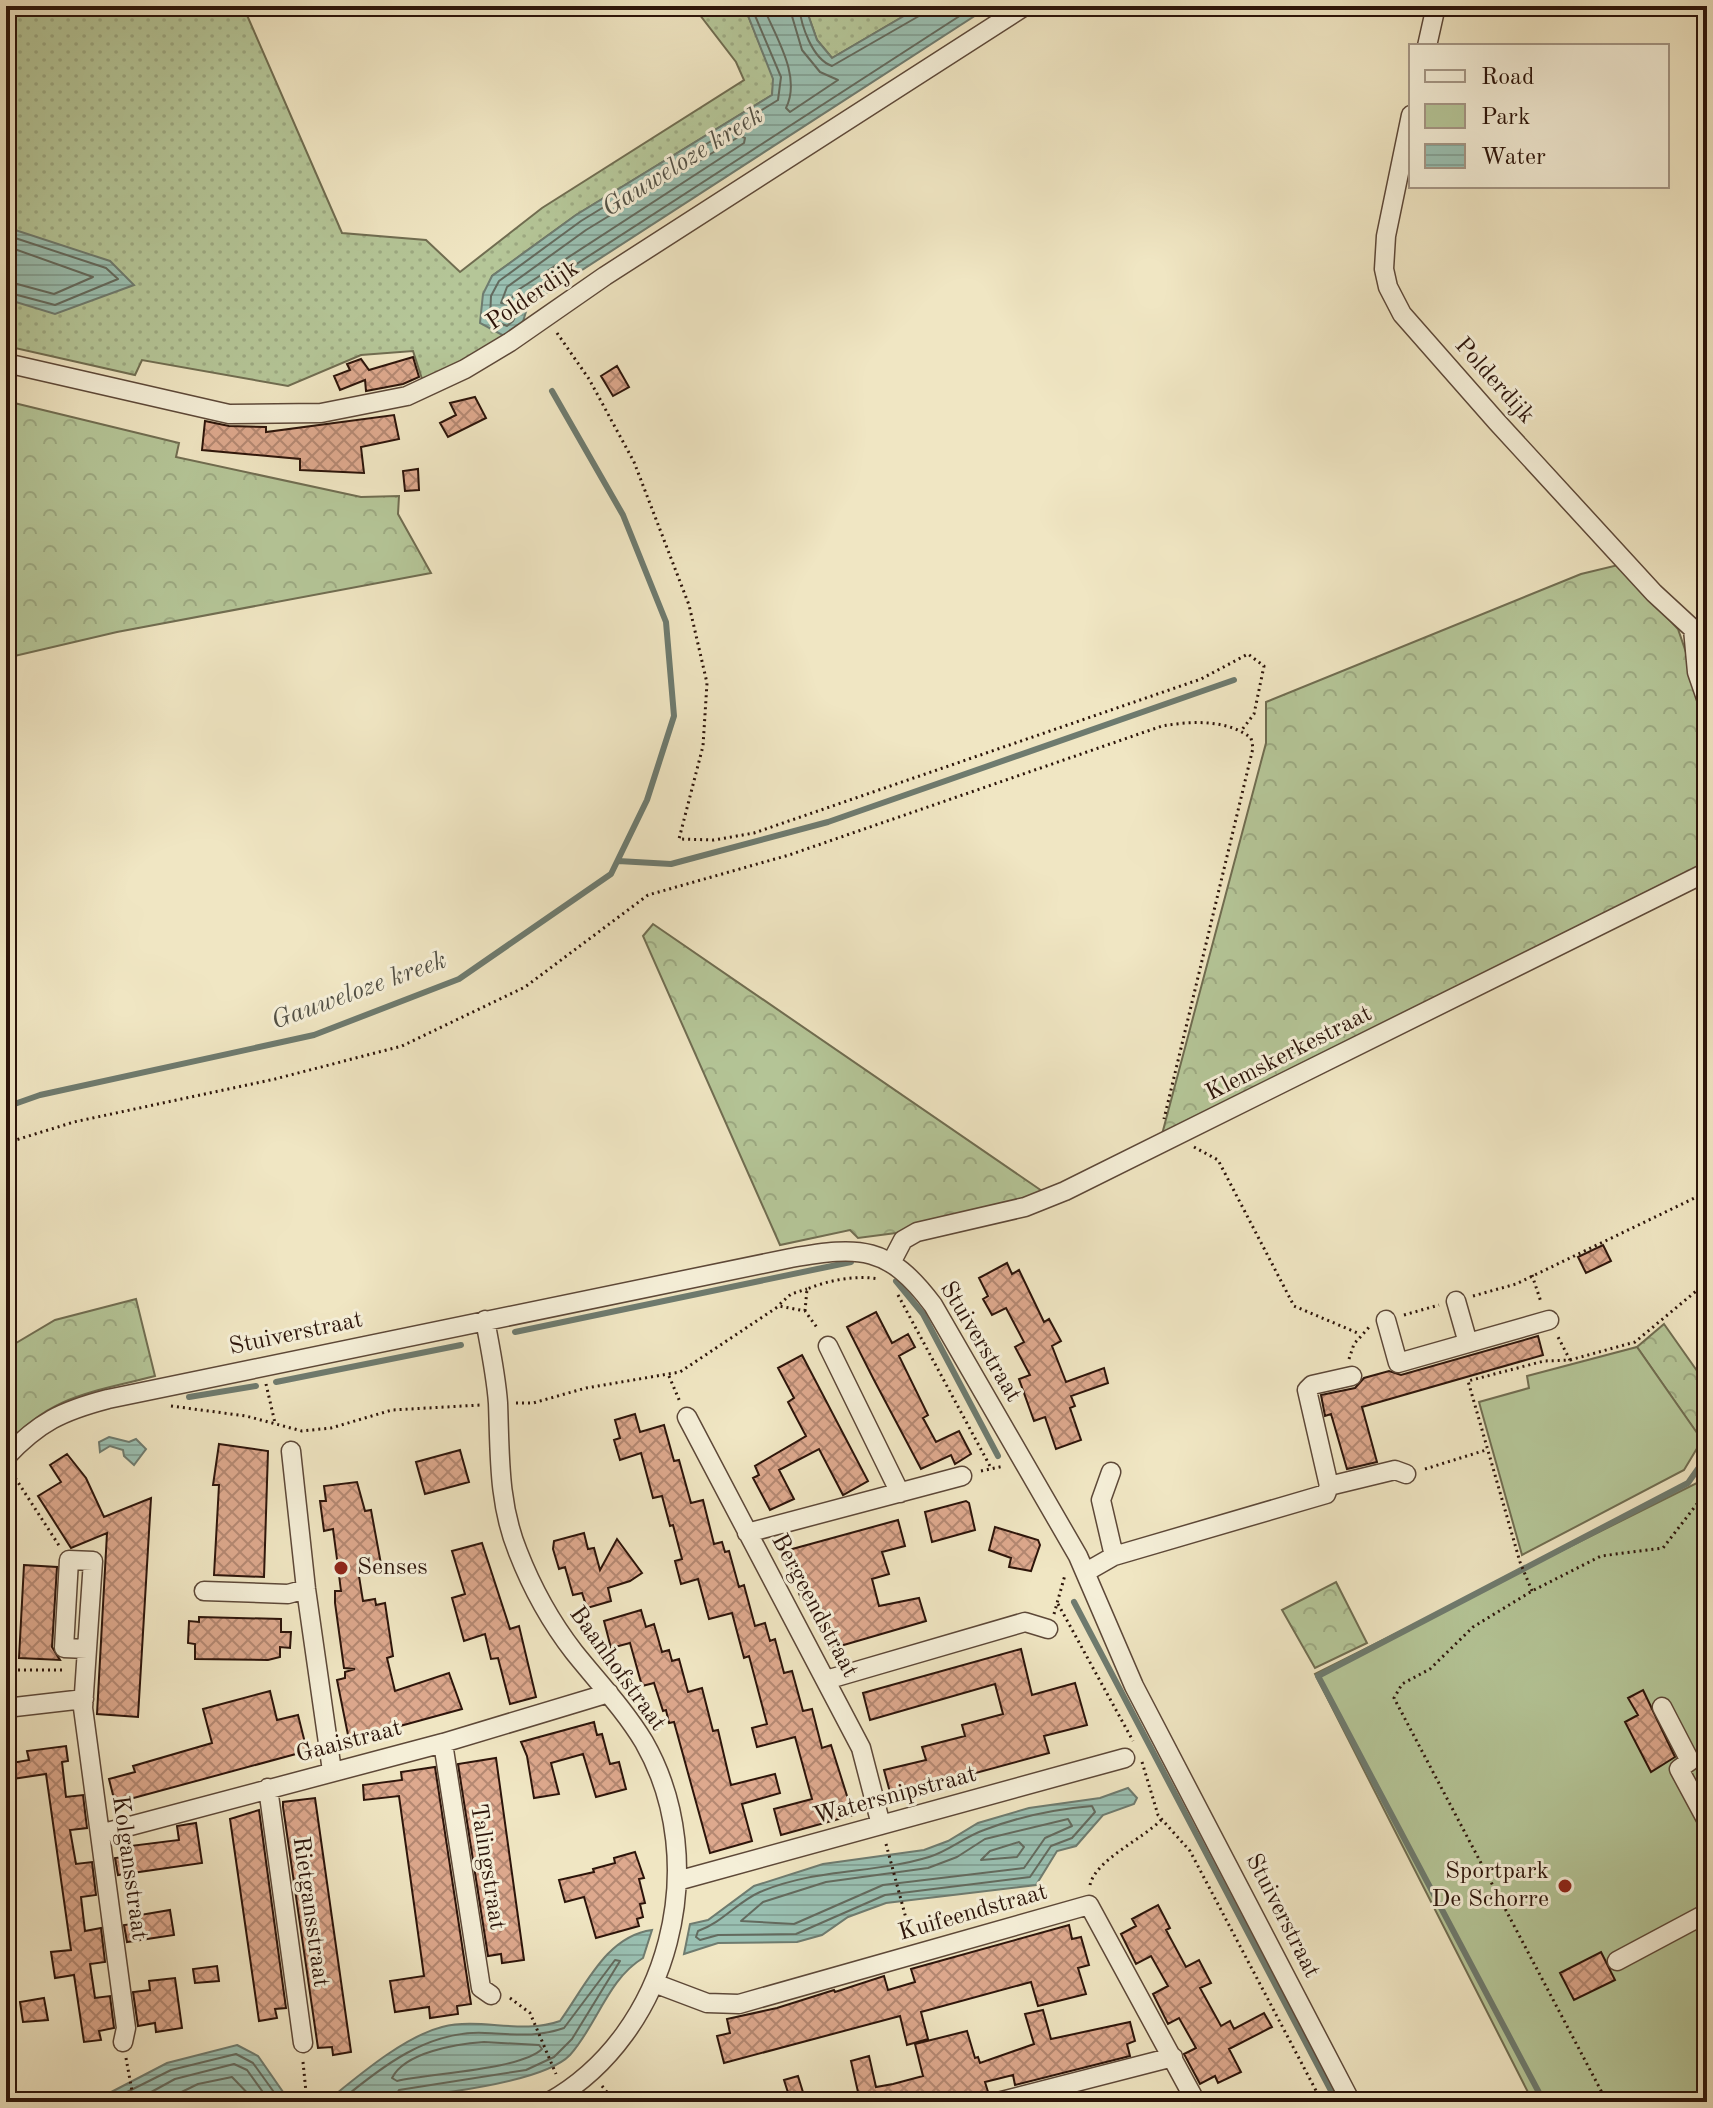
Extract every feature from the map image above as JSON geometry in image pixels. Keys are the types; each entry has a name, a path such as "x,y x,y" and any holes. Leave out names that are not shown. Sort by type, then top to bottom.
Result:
{"street":[{"name":"Polderdijk","path":"6,363 229,414 298,415 353,409 407,396 465,369 1025,6"},
{"path":"1427,44 1436,6"},
{"name":"Polderdijk","path":"1409,125 1386,236 1384,269 1388,287 1402,314 1654,593 1700,623"},
{"path":"1700,623 1697,672 1707,701"},
{"name":"Klemskerkestraat","path":"892,1261 903,1240 917,1232 1025,1207 1157,1147 1707,872"},
{"name":"Stuiverstraat","path":"6,1457 43,1422 71,1409 260,1365 843,1249 867,1251 892,1261 917,1284 933,1305 1086,1572 1134,1686 1351,2102"},
{"path":"1456,1301 1468,1343"},
{"name":"Baanhofstraat","path":"485,1320 495,1376 501,1489 516,1549 557,1629 629,1718 660,1775 673,1830 677,1881 668,1942 654,1983 620,2042 585,2079 549,2102"},
{"path":"1386,1320 1398,1363 1549,1320"},
{"path":"828,1346 900,1493"},
{"path":"1086,1572 1114,1556 1326,1494 1329,1486 1307,1390 1352,1376"},
{"name":"Bergeendstraat","path":"687,1417 861,1748 881,1825"},
{"path":"291,1451 306,1589 332,1771"},
{"path":"1329,1486 1395,1470 1406,1474"},
{"path":"1111,1472 1101,1500 1114,1556"},
{"path":"747,1533 962,1476"},
{"name":"Kolgansstraat","path":"69,1560 93,1561 84,1699 126,2028 123,2042"},
{"path":"204,1591 288,1594 306,1589"},
{"path":"826,1680 1025,1622 1048,1629"},
{"name":"Gaaistraat","path":"100,1834 443,1743 609,1693"},
{"path":"6,1708 84,1699"},
{"path":"1662,1707 1690,1761 1679,1769 1707,1821"},
{"name":"Talingstraat","path":"443,1743 481,1988 491,1995"},
{"name":"Watersnipstraat","path":"677,1881 1133,1752"},
{"name":"Rietgansstraat","path":"268,1788 303,2043"},
{"path":"1089,1905 1196,2102"},
{"name":"Kuifeendstraat","path":"654,1983 707,2003 739,2004 1089,1905"},
{"path":"1617,1961 1707,1913"},
{"path":"998,2102 1173,2057"}],"path":[{"path":"546,317 589,379 634,462 689,605 707,683 703,746 679,839 714,840 754,833 1201,679 1248,654 1264,666 1254,714 1241,731"},
{"path":"6,1143 74,1122 275,1079 402,1046 525,987 648,895 789,855 1162,726 1185,722 1227,726 1251,738 1253,748 1157,1147"},
{"path":"1205,1153 1218,1160 1294,1306 1360,1334 1350,1354 1352,1376"},
{"path":"1532,1275 1707,1192"},
{"path":"515,1403 533,1403 586,1388 669,1376 706,1357 765,1312 779,1306 791,1294 847,1279 882,1279 892,1261"},
{"path":"1570,1360 1635,1342 1707,1282"},
{"path":"891,1286 991,1468"},
{"path":"807,1289 805,1311 828,1346"},
{"path":"779,1306 805,1311"},
{"path":"260,1365 275,1423"},
{"path":"669,1376 687,1417"},
{"path":"1468,1381 1520,1562 1532,1591"},
{"path":"157,1404 246,1416 292,1431 316,1430 392,1410 481,1405"},
{"path":"1406,1474 1486,1450"},
{"path":"962,1476 1004,1466"},
{"path":"6,1468 13,1473 69,1560"},
{"path":"1607,2102 1394,1698 1402,1684 1430,1669 1473,1627 1532,1591 1601,1556 1663,1548 1707,1491"},
{"path":"1065,1576 1058,1604 1133,1752 1162,1819 1182,1837 1190,1851 1322,2102"},
{"path":"6,1670 86,1670"},
{"path":"1089,1905 1094,1872 1162,1819"},
{"path":"887,1847 906,1915"},
{"path":"491,1995 517,2001 530,2013 555,2071"},
{"path":"303,2043 307,2102"},
{"path":"129,2073 134,2102"}],"green space":[{"path":"6,6 243,6 342,233 426,240 460,272 542,208 744,80 736,62 693,6 740,6 747,13 774,79 772,95 576,215 492,276 506,337 423,382 413,351 361,355 288,386 142,360 135,375 6,346"},
{"path":"805,6 921,6 832,58 817,40"},
{"path":"6,401 179,443 176,457 361,497 399,496 398,514 431,573 117,632 6,658"},
{"path":"1618,565 1678,629 1707,714 1707,864 1161,1138 1266,743 1266,702 1581,574"},
{"path":"653,924 1045,1193 896,1233 858,1238 850,1230 780,1245 643,936"},
{"path":"136,1299 155,1376 92,1392 57,1405 23,1428 6,1445 6,1349 55,1320"},
{"path":"1664,1324 1707,1385 1707,1436 1703,1442 1637,1347"},
{"path":"1637,1347 1702,1440 1684,1470 1522,1555 1479,1402 1529,1388 1527,1376"},
{"name":"Sportpark De Schorre","path":"1707,1464 1707,2102 1533,2102 1315,1674 1697,1483"},
{"path":"1336,1582 1367,1643 1315,1668 1282,1610"}],"water":[{"path":"740,6 805,6 817,40 832,58 921,6 990,6 528,305 522,325 506,337 480,323 483,294 492,276 576,215 772,95 773,79 747,13"},
{"path":"6,227 110,261 134,285 55,314 6,299"},
{"path":"109,1437 129,1442 136,1439 146,1449 134,1465 124,1456 123,1450 110,1446 100,1452 99,1442"},
{"path":"1128,1788 1137,1798 1134,1804 1103,1815 1076,1846 1057,1851 1036,1885 886,1903 848,1917 822,1935 797,1942 718,1943 684,1954 690,1924 708,1920 754,1886 823,1864 924,1850 948,1841 978,1823 1029,1808 1100,1798"},
{"path":"652,1930 643,1958 621,1978 570,2055 552,2067 525,2077 454,2091 326,2102 381,2059 427,2032 457,2024 531,2026 560,2021 609,1952 636,1934"},
{"path":"237,2045 258,2056 290,2102 92,2102 167,2063"}],"building":[{"path":"413,357 419,377 403,384 366,391 365,380 340,390 334,376 350,370 347,364 361,359 369,370"},
{"path":"617,366 629,387 613,396 601,376"},
{"path":"475,397 486,418 448,437 440,423 456,415 450,403"},
{"path":"394,415 399,439 361,447 364,473 300,470 300,459 202,450 205,421 229,426 266,427 266,432"},
{"path":"418,469 419,490 405,491 403,471"},
{"path":"1603,1245 1611,1261 1586,1273 1578,1257"},
{"path":"1007,1263 1012,1274 1019,1270 1044,1322 1049,1319 1061,1341 1052,1346 1066,1382 1104,1368 1108,1383 1071,1396 1075,1406 1070,1408 1081,1440 1056,1449 1045,1417 1034,1421 1019,1379 1030,1375 1015,1347 1024,1342 1006,1308 992,1315 983,1299 988,1296 979,1278"},
{"path":"876,1312 892,1343 908,1334 915,1347 899,1356 928,1415 923,1418 936,1442 959,1431 971,1454 955,1464 951,1455 921,1469 874,1380 847,1327"},
{"path":"1538,1336 1543,1355 1362,1407 1377,1462 1347,1469 1331,1414 1325,1416 1321,1395 1355,1388 1364,1378 1389,1371 1401,1375"},
{"path":"802,1355 868,1481 843,1495 819,1449 779,1470 794,1499 770,1510 753,1478 759,1475 755,1466 806,1436 788,1402 794,1398 778,1368"},
{"path":"635,1414 640,1432 664,1425 674,1461 679,1460 691,1503 703,1500 714,1544 722,1542 725,1552 729,1551 739,1587 744,1585 755,1626 765,1623 770,1641 775,1639 784,1673 792,1671 803,1711 812,1709 822,1748 831,1745 853,1815 781,1835 774,1809 812,1799 795,1737 757,1747 752,1728 767,1724 749,1656 744,1658 732,1613 709,1619 698,1579 681,1584 675,1561 682,1559 673,1525 670,1526 662,1496 653,1498 641,1453 620,1460 614,1440 620,1438 615,1420"},
{"path":"219,1444 268,1451 264,1577 214,1575 219,1485 213,1485"},
{"path":"460,1450 469,1482 425,1494 416,1462"},
{"path":"67,1454 86,1478 104,1517 151,1498 138,1717 97,1714 107,1533 71,1548 38,1496 61,1482 50,1465"},
{"path":"357,1482 365,1511 371,1510 381,1564 358,1570 363,1601 375,1599 376,1605 385,1603 393,1656 387,1658 395,1691 449,1673 462,1709 349,1740 337,1680 345,1678 345,1672 355,1669 344,1668 335,1603 335,1591 341,1591 333,1529 324,1531 320,1501 326,1501 324,1486"},
{"path":"966,1501 975,1530 932,1542 925,1512"},
{"path":"898,1520 905,1546 882,1552 889,1574 872,1579 879,1606 919,1598 926,1621 830,1649 815,1595 801,1599 785,1551"},
{"path":"995,1527 1038,1540 1040,1545 1031,1571 1009,1567 1011,1558 989,1550"},
{"path":"584,1533 588,1549 594,1548 600,1570 617,1539 642,1573 630,1581 608,1588 611,1601 587,1608 582,1593 573,1595 565,1567 559,1569 553,1549 554,1541"},
{"path":"482,1543 510,1629 519,1626 536,1697 510,1704 498,1658 491,1659 485,1634 464,1641 452,1598 465,1594 452,1551"},
{"path":"24,1565 57,1567 52,1647 60,1660 19,1658"},
{"path":"641,1610 646,1627 654,1624 662,1652 669,1650 672,1661 679,1659 688,1692 702,1688 713,1731 718,1730 731,1785 775,1774 780,1793 742,1804 752,1841 710,1853 674,1722 669,1723 654,1683 642,1686 630,1643 611,1648 604,1621"},
{"path":"199,1617 281,1619 281,1632 291,1632 290,1648 280,1647 280,1657 268,1660 195,1659 195,1644 188,1643 189,1621 199,1622"},
{"path":"1021,1649 1032,1695 1075,1683 1087,1725 1044,1736 1049,1753 891,1796 884,1770 926,1760 922,1747 965,1736 962,1725 1003,1714 995,1684 870,1720 863,1693"},
{"path":"1643,1690 1675,1757 1651,1772 1625,1722 1638,1715 1628,1698"},
{"path":"270,1691 277,1720 298,1715 307,1751 115,1803 109,1779 135,1772 133,1766 212,1743 203,1709"},
{"path":"594,1722 597,1735 602,1734 610,1764 619,1762 626,1789 596,1797 583,1754 551,1763 559,1794 534,1798 527,1756 521,1742"},
{"path":"66,1746 68,1761 62,1762 66,1797 83,1795 87,1828 70,1830 76,1864 92,1862 96,1895 81,1897 85,1931 101,1928 105,1962 90,1964 95,1998 110,1996 114,2028 99,2031 101,2040 84,2042 74,1975 55,1978 51,1952 71,1950 46,1774 6,1780 6,1764 29,1760 27,1751"},
{"path":"496,1758 524,1960 502,1963 501,1954 488,1956 458,1764"},
{"path":"435,1767 471,2004 457,2006 458,2014 430,2018 429,2007 395,2012 390,1981 424,1976 399,1796 364,1800 363,1785 402,1780 401,1772"},
{"path":"315,1798 351,2052 333,2055 332,2047 318,2048 283,1807 283,1802"},
{"path":"259,1810 286,2008 275,2009 277,2018 259,2021 230,1819"},
{"path":"196,1823 202,1863 118,1875 115,1858 132,1856 130,1846 179,1840 177,1826"},
{"path":"635,1852 644,1878 639,1879 645,1903 640,1904 643,1917 637,1919 639,1926 596,1938 584,1897 565,1902 559,1880 594,1872 593,1869 615,1863 614,1858"},
{"path":"1158,1905 1170,1928 1166,1930 1186,1967 1199,1960 1211,1983 1200,1988 1221,2026 1230,2021 1234,2029 1264,2013 1272,2027 1229,2049 1241,2072 1218,2083 1215,2076 1200,2084 1184,2054 1196,2048 1179,2018 1168,2024 1153,1994 1168,1986 1151,1956 1136,1964 1121,1934 1136,1926 1132,1919"},
{"path":"170,1910 174,1935 127,1942 124,1925 141,1923 140,1915"},
{"path":"1069,1925 1072,1939 1081,1937 1089,1965 1078,1968 1086,1994 1038,2006 1031,1982 921,2012 928,2039 907,2045 900,2016 724,2063 717,2036 730,2033 727,2019 777,2008 884,1976 888,1990 915,1982 911,1969"},
{"path":"1601,1952 1615,1980 1574,2000 1560,1973"},
{"path":"217,1966 219,1981 195,1983 193,1969"},
{"path":"175,1978 182,2028 156,2032 155,2023 138,2026 133,1992 150,1990 149,1981"},
{"path":"44,1998 48,2020 23,2022 20,2002"},
{"path":"1043,2010 1051,2039 1130,2022 1135,2041 1127,2044 1130,2056 1015,2085 1013,2075 985,2082 989,2095 986,2100 978,2102 838,2102 837,2098 858,2092 851,2061 869,2056 876,2087 893,2084 923,2076 915,2044 967,2031 975,2058 978,2057 980,2063 1034,2044 1025,2014"},
{"path":"798,2076 806,2102 791,2102 784,2080"}],"waterway":[{"name":"Gauweloze kreek","path":"6,1107 40,1095 314,1035 459,979 611,874 647,800 674,716 666,622 623,515 552,391"},
{"path":"618,861 671,864 828,822 1234,680"},
{"path":"515,1332 851,1262"},
{"path":"896,1281 923,1314 998,1456"},
{"path":"276,1382 461,1345"},
{"path":"189,1397 256,1386"},
{"path":"1544,2102 1318,1676 1688,1483 1707,1456"},
{"path":"1074,1602 1337,2102"}],"place":[{"name":"Senses","path":"341,1568"},
{"name":"Sportpark De Schorre","path":"1565,1886"}]}
